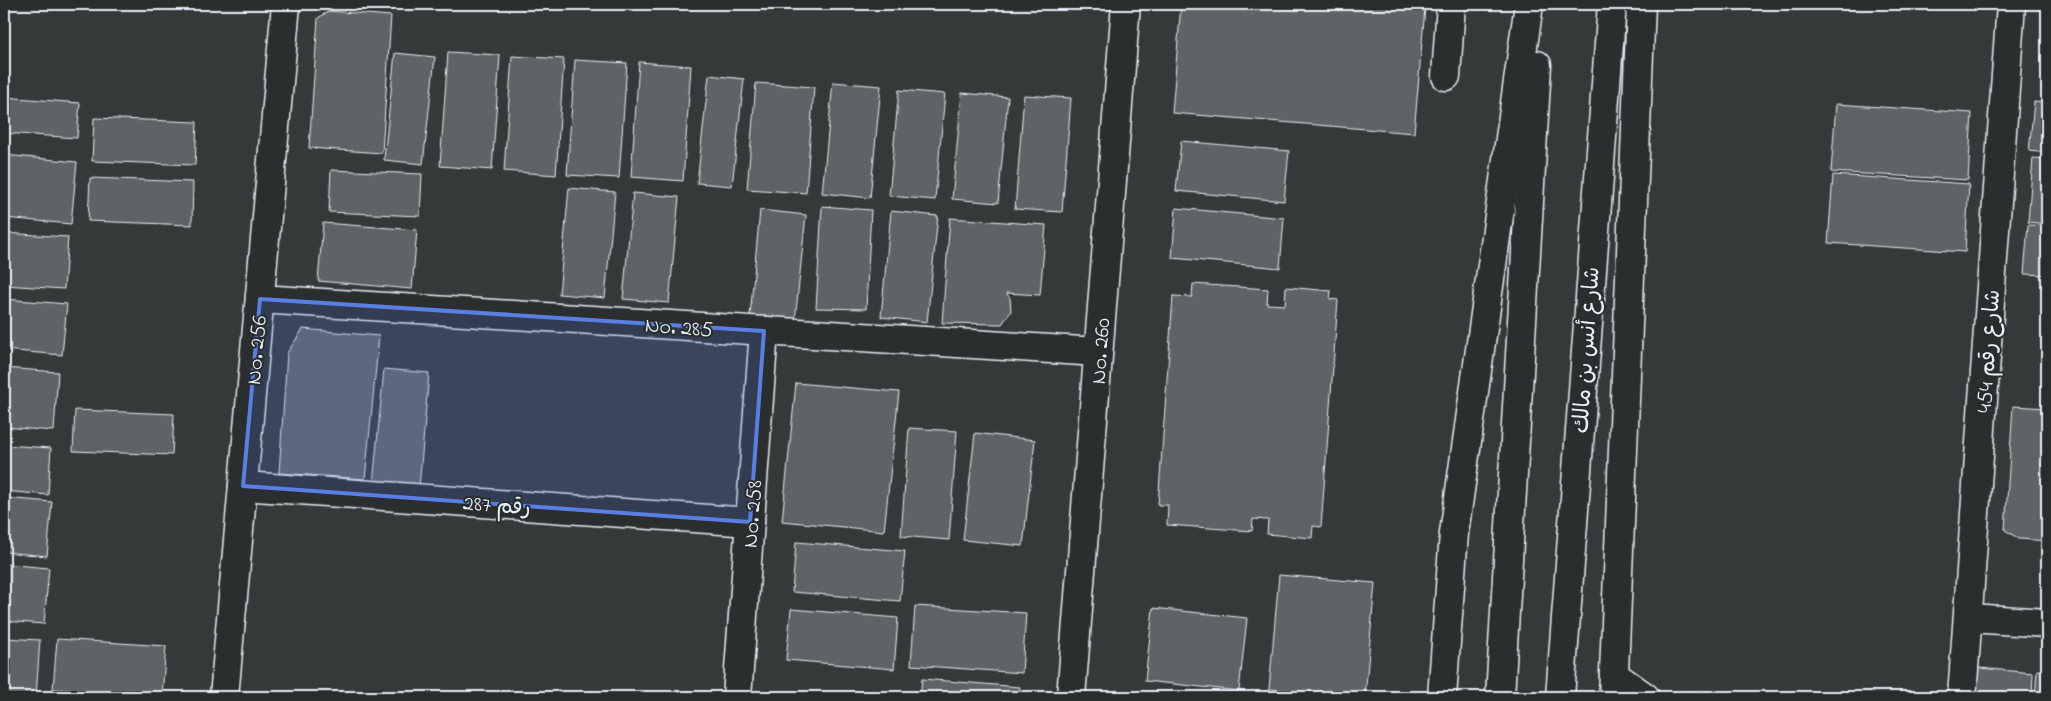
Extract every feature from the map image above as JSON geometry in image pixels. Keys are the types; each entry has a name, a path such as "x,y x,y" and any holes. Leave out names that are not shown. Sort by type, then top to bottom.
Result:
{"street":[{"name":"No. 256","path":"224,697 286,4"},
{"name":"No. 260","path":"1071,697 1098,352 1118,4"},
{"path":"1446,76 1451,4"},
{"path":"1442,697 1454,533 1529,4"},
{"path":"1500,697 1540,4"},
{"name":"شارع أنس بن مالك","path":"1560,697 1612,4"},
{"path":"1641,4 1613,686 1645,697"},
{"name":"شارع رقم 454","path":"1962,697 2011,4"},
{"name":"No. 285","path":"260,299 1098,352"},
{"name":"No. 258","path":"737,697 764,331"},
{"name":"رقم 287","path":"243,486 750,522"},
{"path":"1969,618 2047,623"}],"highlighted area":[{"path":"260,299 764,331 750,522 243,486"}],"building":[{"path":"1181,4 1372,4 1425,8 1414,133 1172,113"},
{"path":"329,11 391,16 382,153 309,148 318,18"},
{"path":"448,52 500,55 492,170 440,166"},
{"path":"395,53 435,57 423,164 384,160"},
{"path":"512,56 564,59 556,175 504,171"},
{"path":"575,60 627,63 619,178 567,175"},
{"path":"639,62 691,66 683,181 631,177"},
{"path":"709,75 744,79 732,186 697,183"},
{"path":"833,82 881,86 870,198 822,193"},
{"path":"756,83 814,87 806,193 747,189"},
{"path":"899,90 945,94 935,200 889,196"},
{"path":"962,93 1008,97 998,203 952,199"},
{"path":"1024,95 1071,98 1062,212 1015,209"},
{"path":"4,97 80,103 77,138 4,133"},
{"path":"2034,102 2047,103 2047,153 2029,151"},
{"path":"1836,104 1972,113 1968,180 1831,172"},
{"path":"94,118 197,122 195,165 92,161"},
{"path":"1181,141 1289,151 1284,201 1176,191"},
{"path":"4,155 77,162 71,224 4,218"},
{"path":"2033,158 2047,159 2047,224 2028,222"},
{"path":"331,170 422,174 420,216 329,212"},
{"path":"1833,175 1969,184 1965,252 1828,243"},
{"path":"90,178 193,182 192,225 88,221"},
{"path":"569,188 615,192 605,298 559,294"},
{"path":"633,193 679,197 669,303 623,299"},
{"path":"822,206 871,210 866,309 816,308"},
{"path":"1176,208 1284,218 1280,268 1172,258"},
{"path":"760,210 806,215 795,321 750,316"},
{"path":"891,211 938,216 927,322 881,317"},
{"path":"950,218 1046,225 1040,295 1006,293 1010,298 1011,311 1002,324 942,323"},
{"path":"323,223 417,230 412,289 318,281"},
{"path":"2028,225 2047,226 2047,275 2024,274"},
{"path":"4,233 68,237 64,289 4,285"},
{"path":"1193,284 1268,289 1267,304 1285,305 1286,287 1331,291 1330,299 1338,300 1321,527 1313,526 1312,538 1267,534 1268,520 1253,519 1252,531 1167,525 1168,505 1158,505 1173,296 1192,297"},
{"path":"4,299 67,304 62,355 4,350"},
{"path":"303,329 379,336 365,479 279,473 287,353"},
{"path":"4,368 58,372 54,431 4,427"},
{"path":"384,369 429,373 419,488 373,484"},
{"path":"796,383 899,392 884,531 782,521"},
{"path":"2013,406 2047,408 2047,541 2019,539 2005,530"},
{"path":"75,410 174,414 172,455 73,451"},
{"path":"909,428 957,431 949,540 901,536"},
{"path":"975,433 1035,440 1023,546 963,540"},
{"path":"4,445 51,448 48,495 4,491"},
{"path":"4,498 52,502 47,556 4,552"},
{"path":"796,542 905,551 900,601 792,592"},
{"path":"4,564 49,568 44,624 4,621"},
{"path":"1279,575 1375,583 1365,697 1269,689"},
{"path":"915,606 1026,613 1022,673 911,665"},
{"path":"1153,608 1247,618 1239,691 1145,681"},
{"path":"791,609 898,618 894,669 786,660"},
{"path":"4,638 40,640 36,697 4,697"},
{"path":"57,639 166,646 162,696 53,689"},
{"path":"1979,668 2033,673 2032,697 1968,697 1969,677"},
{"path":"2037,670 2047,671 2047,697 2035,697"},
{"path":"922,679 1020,687 1019,697 920,697"},
{"path":"1690,691 1774,697 1688,697"}]}
